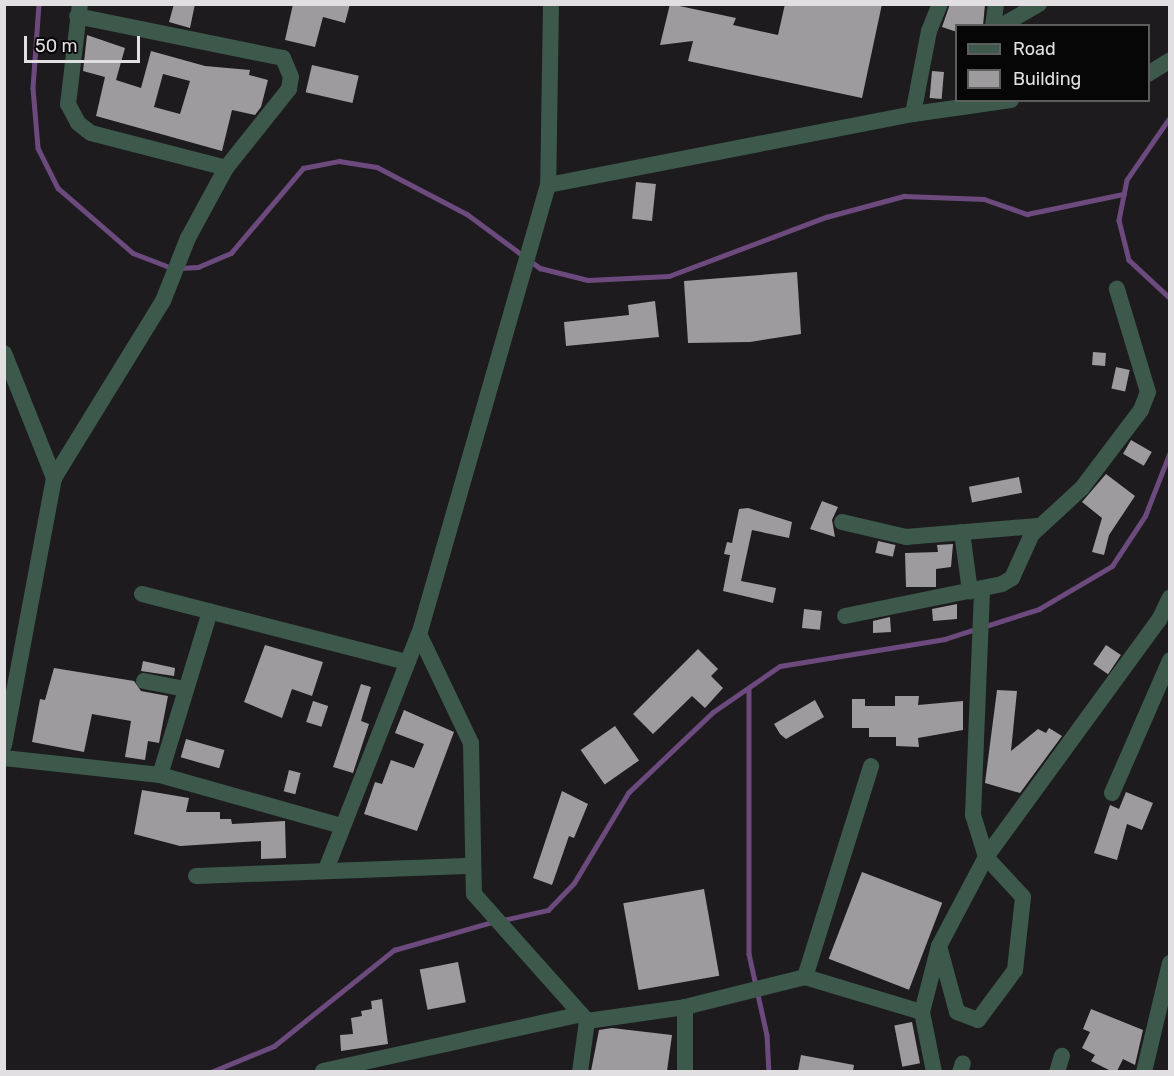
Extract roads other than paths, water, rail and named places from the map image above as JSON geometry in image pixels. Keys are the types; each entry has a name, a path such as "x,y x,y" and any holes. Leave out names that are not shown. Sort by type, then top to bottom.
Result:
{"street":[{"path":"327,867 419,634 548,185 551,4"},
{"path":"912,114 929,31 940,4"},
{"path":"993,24 996,4"},
{"path":"1004,24 1039,4"},
{"path":"4,745 54,478 163,301 188,238 226,168 289,89 289,67 283,58 78,10 68,104 78,123 91,133 226,168"},
{"path":"1150,73 1170,60"},
{"path":"548,185 912,114 992,102"},
{"path":"845,616 978,594 1012,578 1038,526 1082,488 1142,410 1148,392 1146,374 1117,289"},
{"path":"4,353 54,478"},
{"path":"842,522 906,537 1038,526"},
{"path":"939,946 957,1012 978,1020 1015,970 1023,897 986,857 973,815 981,640 978,594 962,532"},
{"path":"142,594 407,662"},
{"path":"934,1071 922,1012 939,946 986,857 1159,620 1170,597"},
{"path":"160,775 184,688 210,611"},
{"path":"419,634 471,743 474,894 583,1018 580,1071"},
{"path":"1112,793 1170,660"},
{"path":"144,681 184,688"},
{"path":"4,758 160,775 342,826"},
{"path":"805,977 871,766"},
{"path":"196,876 327,867 473,866"},
{"path":"1144,1071 1170,963"},
{"path":"323,1071 583,1018 685,1007 805,977 876,995 922,1012"},
{"path":"685,1007 685,1071"}],"waterway":[{"path":"39,4 33,88 38,148 58,188 133,253 172,268"},
{"path":"1170,118 1127,180 1119,220 1129,260 1170,298"},
{"path":"180,268 198,267 231,253 303,168 339,161 377,167 467,214 540,268 588,280 669,276 826,217 904,196 984,199 1027,214 1124,194"},
{"path":"983,627 1039,609 1112,566 1145,516 1170,452"},
{"path":"503,920 548,910 574,883 628,793 713,712 780,666 945,639 975,629"},
{"path":"749,688 749,954 767,1035 769,1072"},
{"path":"211,1072 274,1046 394,950 492,922"}]}
